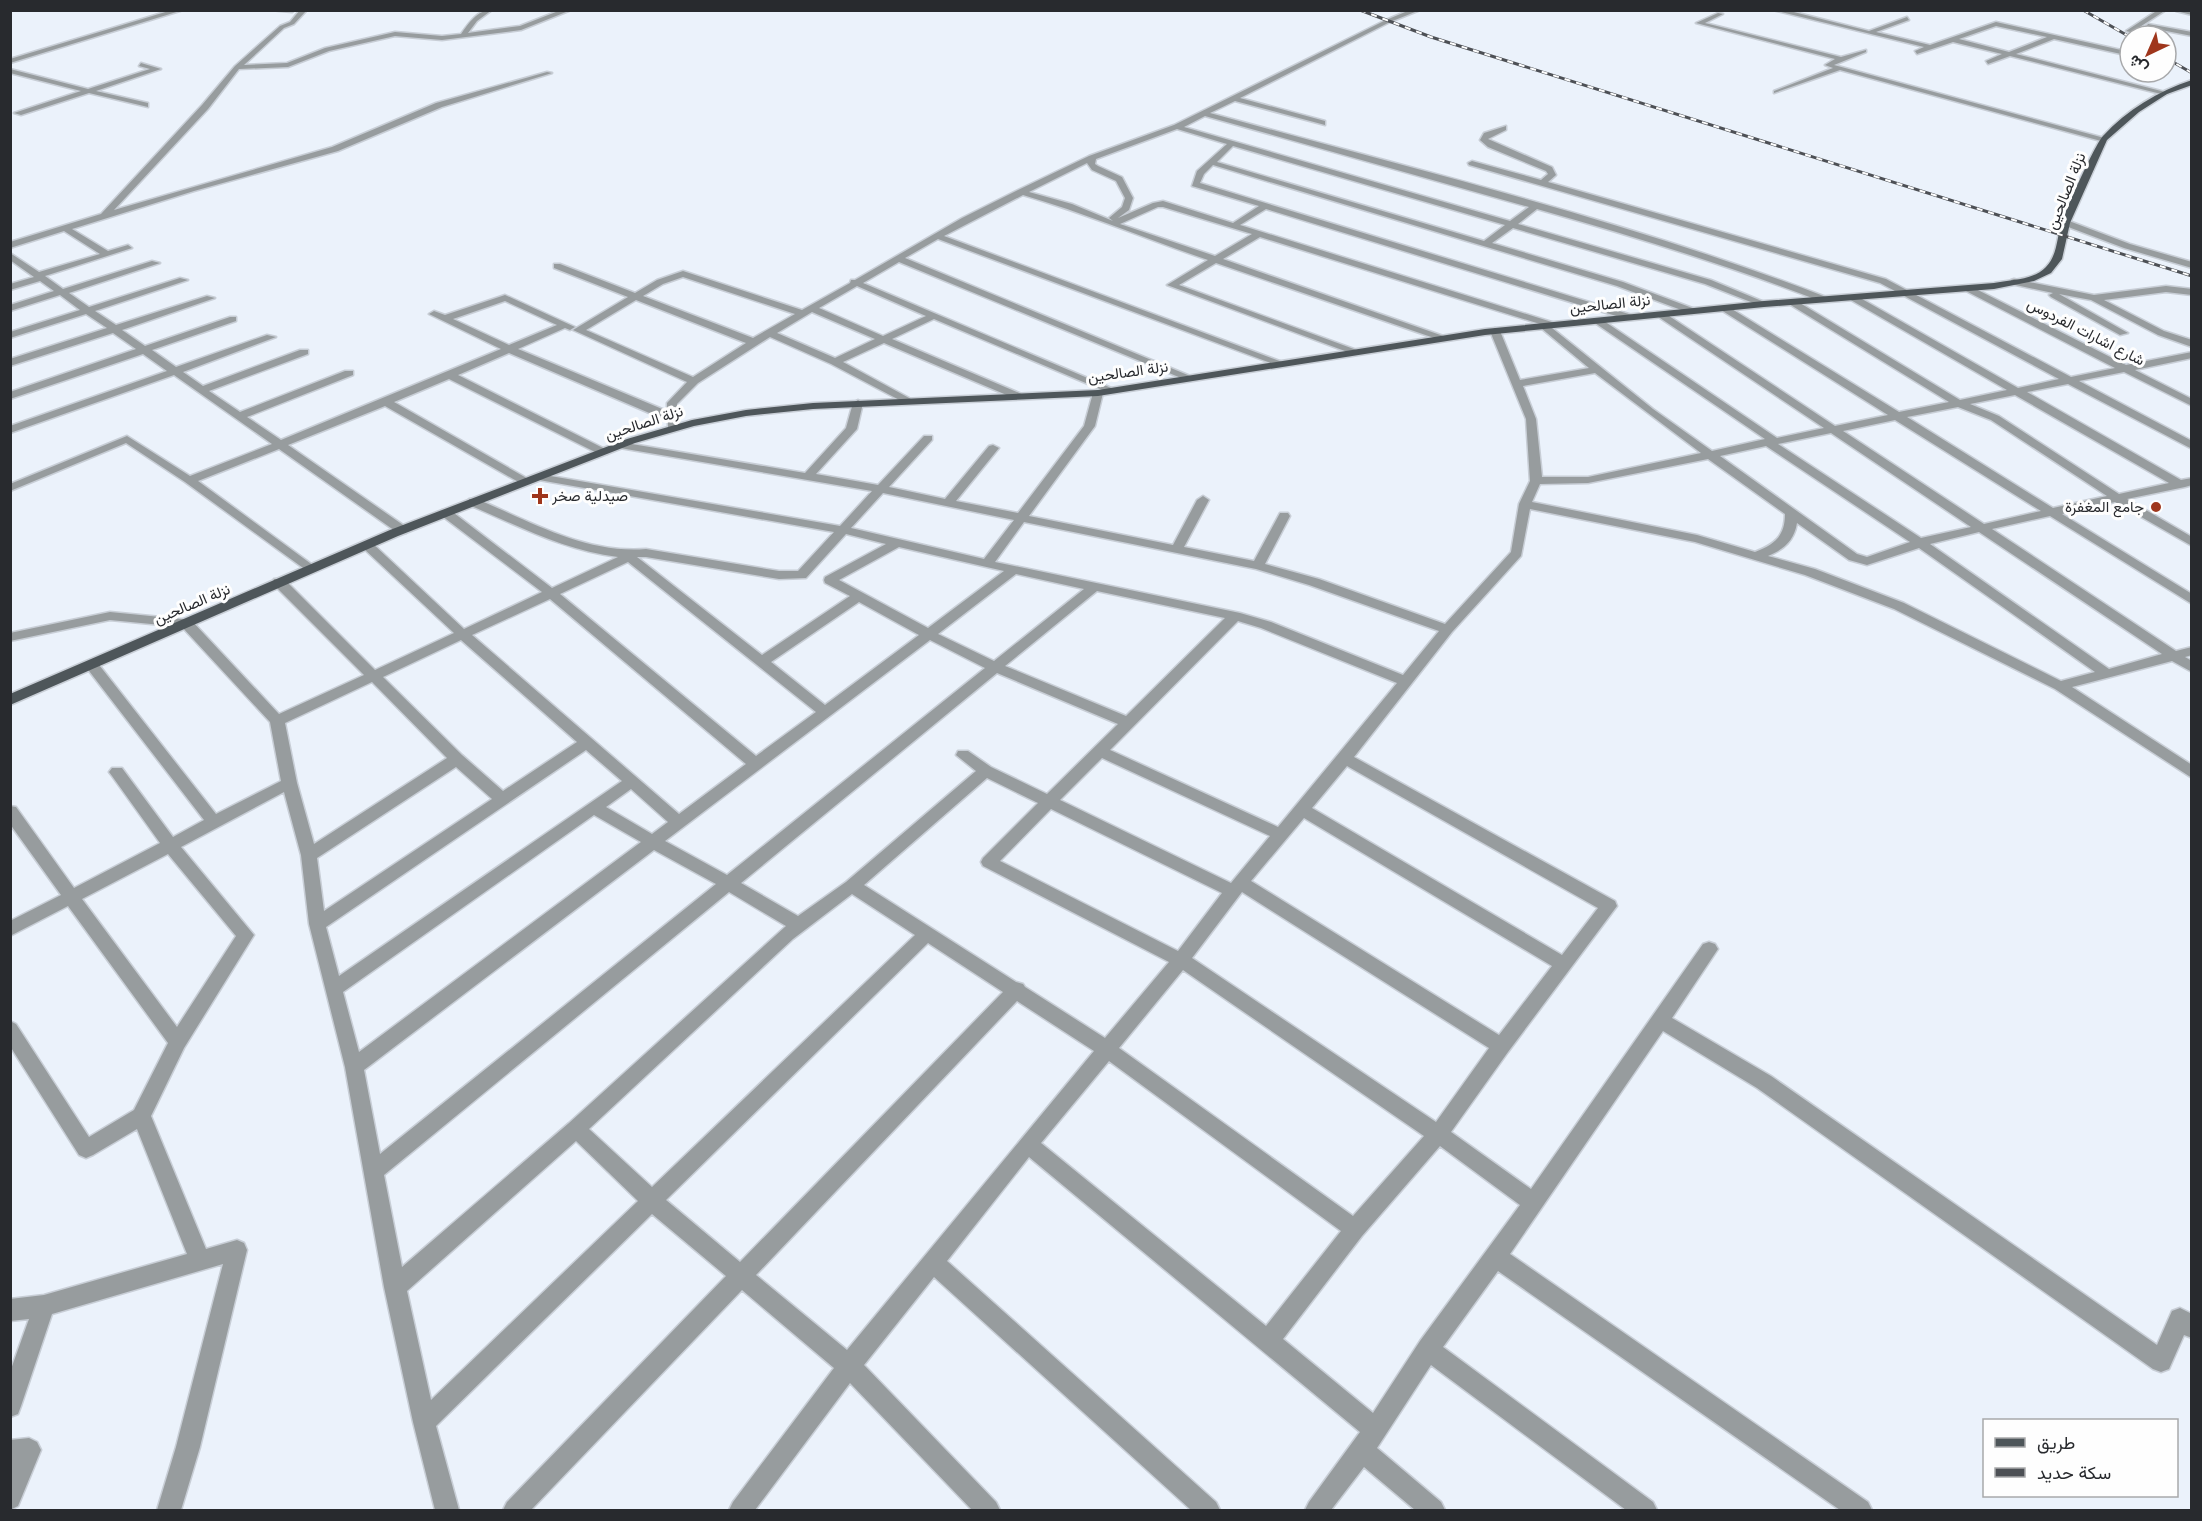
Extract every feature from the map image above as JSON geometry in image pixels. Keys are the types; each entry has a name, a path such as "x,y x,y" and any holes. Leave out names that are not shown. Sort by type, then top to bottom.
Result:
{"main road":[{"name":"نزلة الصالحين","path":"10,700 367,544 603,452 673,421 858,403 1020,397 1104,391 1495,331 1764,304 1967,288 2031,279 2048,272 2057,259 2066,223 2104,139 2136,110 2165,93 2192,82"}],"street":[{"path":"273,10 292,10"},
{"path":"105,215 205,107 237,67 304,10"},
{"path":"463,35 475,20 489,10"},
{"path":"237,67 288,65 327,49 395,34 442,38 521,28 568,10"},
{"path":"673,421 672,403 694,381 754,342 897,258 1021,192 1092,158 1177,127 1388,21 1417,10"},
{"path":"1776,10 1930,47"},
{"path":"2139,24 2163,10"},
{"path":"2178,10 2192,13"},
{"path":"10,62 180,11"},
{"path":"1720,15 1699,23 1841,59"},
{"path":"2153,17 2163,19"},
{"path":"1854,38 1907,19"},
{"path":"1917,52 1995,24 2118,51"},
{"path":"1988,62 2053,37"},
{"path":"1950,39 2165,93"},
{"path":"1864,51 1828,64 2104,139"},
{"path":"18,112 158,69 141,65"},
{"path":"1776,92 1839,68"},
{"path":"10,71 145,105"},
{"path":"10,245 335,148 439,105 549,73"},
{"path":"1233,98 1322,123"},
{"path":"1202,113 1637,234 1737,267 1823,299"},
{"path":"1177,127 1708,282 1764,304"},
{"path":"1503,128 1487,135 1484,140 1549,169 1552,175 1541,184"},
{"path":"1231,144 1200,173 1195,184 1629,317"},
{"path":"1092,158 1091,164 1095,168 1119,179 1129,198 1126,208 1108,223"},
{"path":"1213,163 1620,284 1692,311"},
{"path":"1472,163 1883,281 2192,446"},
{"path":"1021,192 1069,206 1108,223 1216,258 1444,338"},
{"path":"1108,223 1159,204 1548,326 1597,370 1709,453 1853,557 1868,561 1920,543 1980,528 2192,481"},
{"path":"1232,226 1266,205"},
{"path":"1486,244 1534,207"},
{"path":"2066,223 2127,246 2192,265"},
{"path":"66,229 107,254"},
{"path":"1257,235 1172,285 1357,352"},
{"path":"937,236 1280,363"},
{"path":"10,287 128,248"},
{"path":"897,258 1190,378"},
{"path":"14,262 62,292 402,530"},
{"path":"10,308 155,263"},
{"path":"556,266 754,342"},
{"path":"1727,272 1737,267"},
{"path":"578,330 673,276 683,274 807,311 884,339 1020,397"},
{"path":"1708,282 1718,277"},
{"path":"10,335 183,280"},
{"path":"854,282 935,315 1104,391 1089,426 987,564"},
{"path":"2013,282 2043,290 2094,298 2166,289 2192,292"},
{"name":"شارع اشارات الفردوس","path":"1967,288 2192,403"},
{"path":"2043,290 2123,333"},
{"path":"1852,297 2192,491"},
{"path":"10,363 210,298"},
{"path":"673,421 509,350 439,316 505,298 694,381"},
{"path":"2094,298 2161,333 2192,344"},
{"path":"1792,302 1958,403 1995,417 2117,498 2192,542"},
{"path":"1724,308 2192,600"},
{"path":"1660,314 2192,668"},
{"path":"835,362 935,315"},
{"path":"10,396 233,319"},
{"path":"1598,321 2107,674"},
{"path":"189,480 281,446 451,376 564,324"},
{"path":"741,1510 849,1366 1028,1144 1345,758 1446,629 1517,553 1525,504 1536,481 1531,419 1495,331"},
{"path":"769,333 835,362 907,401"},
{"path":"10,430 271,337"},
{"path":"201,390 304,352"},
{"path":"1536,481 1588,480 1709,453 2192,355"},
{"path":"1516,384 1597,370"},
{"path":"238,416 349,373"},
{"path":"451,376 603,452"},
{"path":"386,402 526,482"},
{"path":"807,477 851,429 858,403"},
{"path":"277,721 629,556 646,553 779,575 801,575 928,438"},
{"path":"10,488 127,439 189,480 310,569"},
{"path":"620,445 881,489 1258,566 1314,582 1446,629"},
{"path":"948,503 993,448"},
{"path":"538,477 843,530 1014,570 1235,616 1266,625 1406,681"},
{"path":"1176,550 1203,500"},
{"path":"473,502 565,541 629,556 825,712"},
{"path":"1525,504 1697,539 1810,572 1899,606 2060,686 2192,773"},
{"path":"446,513 551,593 756,764"},
{"path":"1757,556 1774,549 1785,540 1792,529 1791,513"},
{"path":"1258,566 1284,516"},
{"path":"897,543 830,580 928,634 995,667 1129,723"},
{"path":"367,544 462,634 679,822"},
{"path":"354,1067 1014,570"},
{"path":"279,582 457,759 503,800"},
{"path":"374,1171 731,884 1094,587"},
{"path":"762,662 859,597"},
{"path":"10,637 110,616 186,623 277,721 289,783 309,855 317,924 354,1067 394,1287 424,1422 447,1510"},
{"path":"1235,616 989,862 1180,960 1438,1134 1534,1203"},
{"path":"2060,686 2192,651"},
{"path":"91,664 214,822"},
{"path":"317,924 586,742"},
{"path":"1100,752 1281,835"},
{"path":"963,755 986,771 1237,887 1502,1046"},
{"path":"1268,1341 1355,1229 1438,1134 1563,964 1609,906 1345,758"},
{"path":"309,855 457,759"},
{"path":"394,1287 576,1129 799,925 852,886 986,771"},
{"path":"10,1029 86,1149 141,1116 178,1042 244,935 170,846 117,772"},
{"path":"335,988 632,781"},
{"path":"10,929 289,783"},
{"path":"593,807 652,843 731,884 799,925"},
{"path":"1301,809 1563,964"},
{"path":"10,811 178,1042"},
{"path":"852,886 1017,989 1107,1049 1355,1229"},
{"path":"424,1422 927,934"},
{"path":"1317,1510 1362,1450 1428,1349 1534,1203 1709,949"},
{"path":"515,1510 1017,989"},
{"path":"1660,1020 1764,1082 2161,1361 2180,1319 2192,1327"},
{"path":"141,1116 200,1261"},
{"path":"576,1129 652,1201 849,1366 988,1510"},
{"path":"1028,1144 1376,1429"},
{"path":"10,1310 44,1306 237,1250 188,1447 169,1510"},
{"path":"1496,1257 1860,1510"},
{"path":"933,1262 1208,1510"},
{"path":"10,1406 44,1306"},
{"path":"1428,1349 1645,1510"},
{"path":"10,1452 29,1450 10,1498"},
{"path":"1362,1450 1433,1510"}],"railway":[{"path":"1360,10 1431,37 2192,276"},
{"path":"2083,10 2118,30"},
{"path":"2178,65 2192,73"}],"place":[{"name":"صيدلية صخر","path":"540,496"},
{"name":"جامع المغفرة","path":"2156,507"}]}
